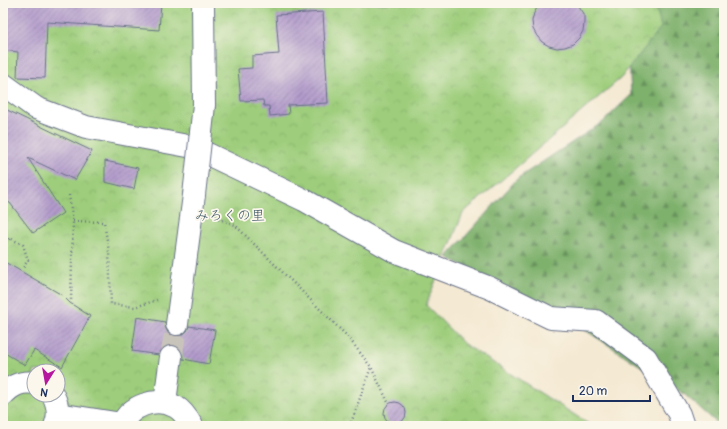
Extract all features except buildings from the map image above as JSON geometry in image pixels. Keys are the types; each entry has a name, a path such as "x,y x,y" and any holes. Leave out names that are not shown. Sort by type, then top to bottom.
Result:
{"street":[{"path":"177,324 204,105 203,3"},
{"path":"3,84 36,108 86,127 193,147 304,200 394,251 490,288 551,318 596,321 646,358 679,414 683,426"},
{"path":"165,402 171,358"},
{"path":"3,395 8,389 17,384 26,382"},
{"path":"56,412 122,425 128,414 139,406 151,402 165,402 177,407 186,416 192,426"}],"path":[{"path":"69,195 73,221 71,302"},
{"path":"193,201 235,225 348,337 371,367 389,404"},
{"path":"73,221 104,222 109,252 111,304 135,307 180,293"},
{"path":"3,245 10,238 23,245 28,260 23,268"},
{"path":"350,426 371,367"},
{"path":"401,422 403,426"}],"green space":[{"name":"みろくの里","path":"3,3 655,3 661,27 621,78 463,213 426,305 464,344 592,426 3,426"},
{"path":"626,3 724,3 724,426 717,423 684,394 568,319 447,257 518,178 603,122 631,95"}],"tunnel":[{"path":"171,357 177,324"}]}
